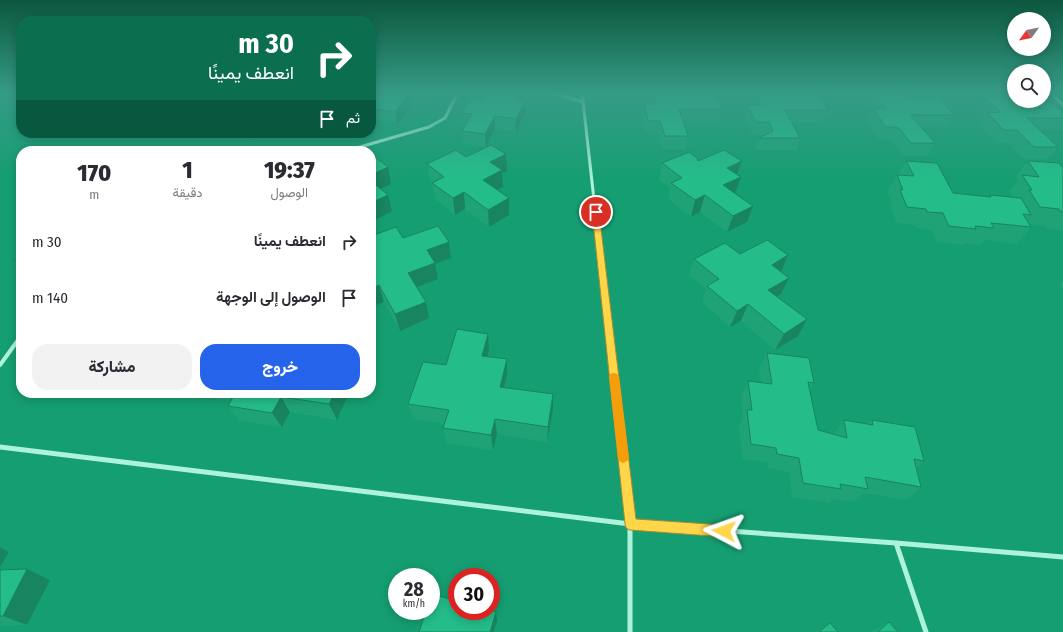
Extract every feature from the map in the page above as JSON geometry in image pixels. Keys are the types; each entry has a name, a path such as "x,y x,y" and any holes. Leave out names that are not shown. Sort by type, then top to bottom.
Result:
{"street":[{"path":"363,146 429,127 439,121"},
{"path":"585,121 630,524 630,632"},
{"path":"0,365 16,343"},
{"path":"0,447 630,524 896,543 1063,558"},
{"path":"896,543 926,632"}],"building":[{"path":"468,121 492,121 485,134 462,131"},
{"path":"660,121 683,121 688,136 665,136"},
{"path":"791,121 800,138 759,138 773,131 769,122 756,122"},
{"path":"882,121 917,121 935,143 911,143 898,127 886,127"},
{"path":"995,121 1031,121 1058,147 1034,147 1017,130 1004,130"},
{"path":"491,145 506,154 490,162 502,170 483,180 509,198 488,210 464,192 453,198 432,183 444,177 427,164 456,150 466,157"},
{"path":"724,150 742,161 727,168 741,177 723,185 753,206 733,216 705,195 695,200 671,183 682,178 662,163 689,152 697,158 698,161"},
{"path":"376,158 388,167 376,173"},
{"path":"906,161 937,163 953,193 991,197 990,195 1021,198 1031,215 1023,214 1031,227 991,223 994,228 975,226 976,229 949,226 943,213 927,212 926,209 907,207 900,190 903,190 897,175 914,176"},
{"path":"1028,161 1059,163 1063,168 1063,212 1059,209 1040,207 1029,190 1032,190 1022,175 1039,177"},
{"path":"376,185 388,195 376,201"},
{"path":"438,226 449,242 427,250 435,263 408,273 426,302 395,314 379,285 376,286 376,234 396,227 403,238"},
{"path":"767,240 788,255 772,265 789,278 768,290 807,319 784,334 748,304 737,311 707,286 719,279 694,259 725,243 740,254"},
{"path":"457,329 488,334 482,356 507,359 500,387 553,394 548,427 495,419 491,435 443,428 449,410 408,404 423,362 446,365"},
{"path":"767,353 809,358 814,383 808,382 818,430 847,438 844,420 873,425 872,420 915,427 924,461 914,459 921,487 865,477 868,489 840,484 841,489 803,483 799,458 777,454 776,448 751,444 747,410 752,410 748,381 772,384"},
{"path":"232,398 280,398 272,413 228,406"},
{"path":"288,398 332,398 329,404"},
{"path":"27,569 3,616 0,616 0,570"},
{"path":"440,596 448,598 448,620 494,620 490,632 419,632 423,620 440,620"},
{"path":"889,622 898,632 878,632"},
{"path":"830,623 838,632 819,632"}],"slow traffic":[{"path":"614,377 623,458"}],"route":[{"path":"596,212 630,524 724,531"}]}
